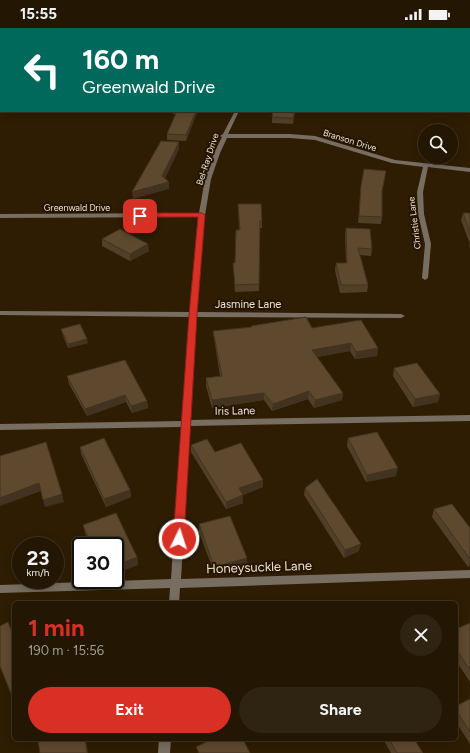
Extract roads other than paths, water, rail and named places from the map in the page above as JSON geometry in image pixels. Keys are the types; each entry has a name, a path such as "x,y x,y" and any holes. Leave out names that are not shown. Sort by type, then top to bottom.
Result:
{"street":[{"name":"Bel-Ray Drive","path":"174,601 193,315 202,215 208,179 223,136 236,112"},
{"name":"Branson Drive","path":"223,136 290,136 315,138 394,162 470,170"},
{"name":"Christie Lane","path":"425,278 428,244 421,214 420,192 426,166"},
{"name":"Greenwald Drive","path":"0,216 202,215"},
{"name":"Jasmine Lane","path":"0,313 401,316"},
{"name":"Iris Lane","path":"0,427 187,422 470,418"},
{"name":"Honeysuckle Lane","path":"0,589 470,574"},
{"path":"164,753 165,741"}]}
